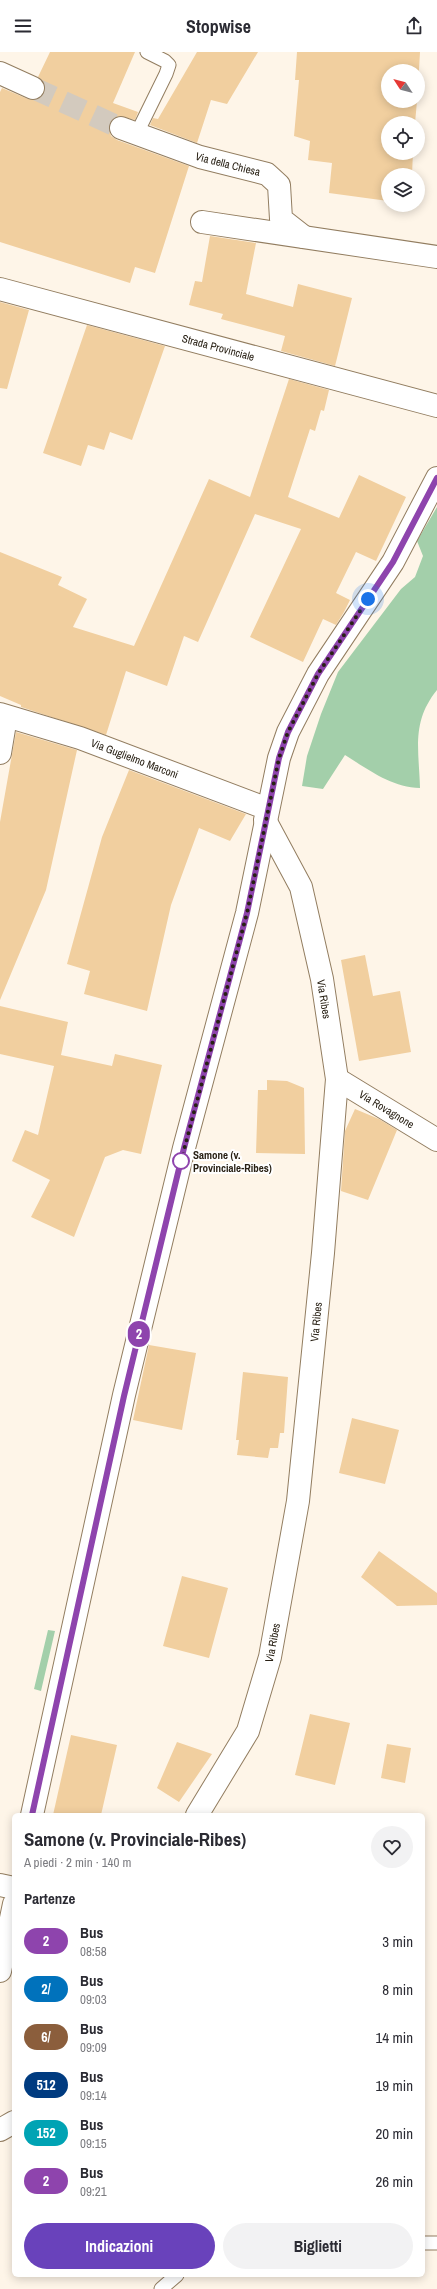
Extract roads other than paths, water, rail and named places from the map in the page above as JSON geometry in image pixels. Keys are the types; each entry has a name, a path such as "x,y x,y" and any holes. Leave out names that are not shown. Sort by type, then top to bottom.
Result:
{"street":[{"path":"0,73 33,88"},
{"name":"Via della Chiesa","path":"129,131 200,157 267,174 279,185 281,219 305,238"},
{"path":"202,222 437,257"},
{"name":"Strada Provinciale","path":"0,289 437,406"},
{"path":"32,1813 124,1396 184,1148 247,913 266,815 279,758 288,732 318,674 393,562 437,478"},
{"path":"0,753 3,716"},
{"name":"Via Guglielmo Marconi","path":"3,716 80,738 266,815"},
{"name":"Via Ribes","path":"197,1813 248,1731 270,1657 298,1501 323,1252 337,1080 322,979 301,887 266,815"},
{"name":"Via Rovagnone","path":"337,1080 437,1140"},
{"path":"0,1885 12,1888"},
{"path":"0,1971 12,1914"},
{"path":"0,2130 12,2123"}],"lane":[{"name":"Via della Chiesa","path":"129,131 166,74 169,65 165,61 147,52"},
{"path":"425,2243 437,2243"},
{"path":"161,2289 175,2277"}],"tunnel":[{"path":"33,88 121,128"}],"place":[{"name":"Samone (v. Provinciale-Ribes)","path":"181,1161"}]}
